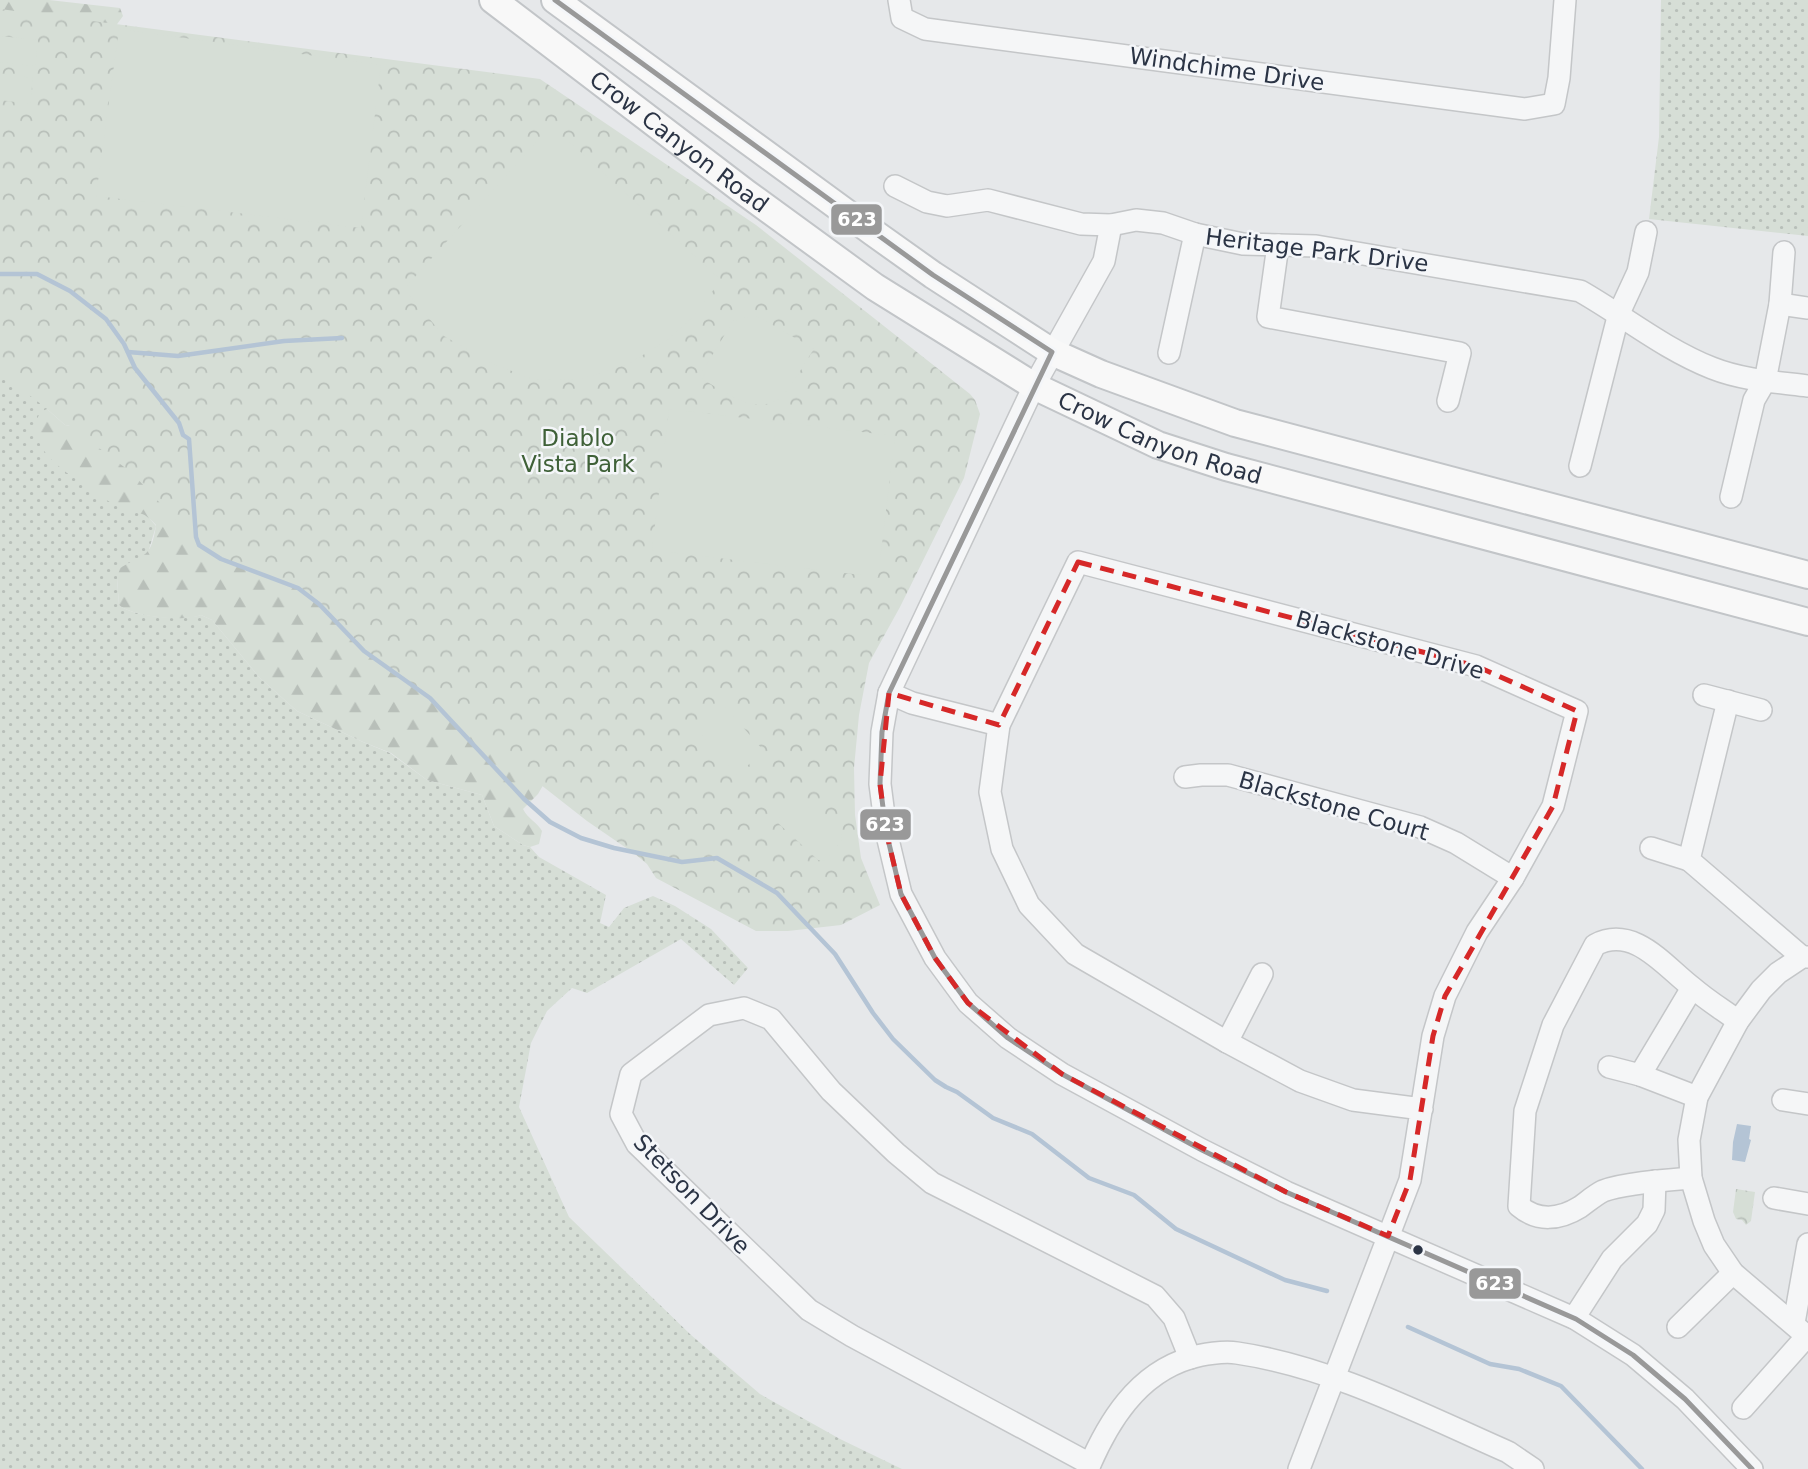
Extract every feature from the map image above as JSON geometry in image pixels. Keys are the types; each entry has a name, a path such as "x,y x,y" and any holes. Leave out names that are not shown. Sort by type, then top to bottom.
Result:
{"main road":[{"name":"Crow Canyon Road","path":"493,0 746,193 875,287 1034,386 1158,445 1226,467 1808,622"},
{"name":"Crow Canyon Road","path":"555,0 884,240 1052,352 1101,374 1235,423 1808,575"}],"street":[{"name":"Windchime Drive","path":"900,9 925,29 1525,109 1554,104 1559,78 1565,0"},
{"name":"Heritage Park Drive","path":"895,186 927,202 947,206 988,201 1082,224 1111,225 1136,220 1163,223 1195,234 1243,244 1316,246 1580,291 1619,313 1650,336 1712,368 1765,381 1808,386"},
{"path":"1111,225 1104,261 1034,386 889,693 883,732 880,784 886,831 901,894 935,958 968,1003 1008,1038 1062,1074 1286,1192 1574,1318 1633,1355 1654,1372 1685,1399 1752,1469"},
{"path":"1580,466 1619,313 1638,272 1646,232"},
{"path":"1169,354 1195,234"},
{"path":"1278,245 1268,317 1460,353 1448,401"},
{"path":"1731,497 1754,400 1765,381 1780,304 1784,252"},
{"path":"1780,304 1808,308"},
{"name":"Blackstone Drive","path":"1299,1469 1410,1180 1422,1109 1433,1036 1445,996 1477,932 1513,878 1553,806 1577,711 1476,666 1078,562 999,725 990,792 1002,849 1029,905 1075,954 1300,1081 1353,1100 1422,1109"},
{"path":"889,693 912,703 999,725"},
{"path":"1704,695 1761,710"},
{"path":"1689,860 1728,701"},
{"name":"Blackstone Court","path":"1185,777 1228,775 1420,827 1456,843 1513,878"},
{"path":"1651,848 1689,860 1805,957 1778,973 1761,990 1738,1021 1697,1097 1689,1135 1691,1178 1714,1245 1733,1273 1803,1332"},
{"path":"1691,1178 1656,1181 1603,1192 1576,1209 1550,1219 1530,1215 1519,1206 1525,1111 1553,1026 1595,945 1608,938 1629,941 1652,953 1692,988 1738,1021"},
{"path":"1227,1042 1262,974"},
{"path":"1640,1075 1692,988"},
{"name":"Stetson Drive","path":"1089,1466 809,1310 637,1144 621,1114 631,1074 709,1015 744,1007 771,1019 831,1091 932,1183 1155,1296 1174,1318 1190,1358"},
{"path":"1609,1067 1640,1075 1697,1097"},
{"path":"1783,1100 1808,1101"},
{"path":"1574,1318 1612,1259 1647,1224 1654,1210 1656,1181"},
{"path":"1774,1198 1808,1204"},
{"path":"1743,1408 1803,1332 1808,1244"},
{"path":"1678,1327 1733,1273"},
{"path":"1089,1466 1102,1437 1123,1404 1165,1369 1190,1358 1235,1352 1336,1377 1508,1452 1533,1469"}],"highlighted area":[{"path":"1078,562 1476,666 1577,711 1553,806 1445,996 1433,1036 1410,1180 1388,1236 1286,1192 1062,1074 968,1003 935,958 901,894 886,831 880,784 889,693 999,725"}],"green space":[{"path":"0,0 49,0 120,8 123,16 115,27 552,770 538,794 523,809 542,831 539,844 530,847 523,845 494,826 482,795 427,780 391,753 297,711 259,677 212,620 201,615 183,618 159,617 135,613 119,605 117,578 120,568 146,554 152,544 156,525 144,515 113,504 63,470 46,454 37,435 40,412 47,409 65,425 79,427 0,28"},
{"path":"1661,0 1808,0 1808,236 1649,219 1659,137"},
{"name":"Diablo Vista Park","path":"0,9 540,79 756,225 970,394 980,414 964,478 869,663 859,715 854,768 855,815 861,858 880,905 841,925 788,931 756,931 656,878 647,864 635,854 587,821 430,698 364,651 319,604 298,588 231,563 199,545 132,473 0,373"},
{"path":"119,29 381,65 361,228 96,196"},
{"path":"0,36 38,40 35,66 0,62"},
{"path":"0,74 33,78 30,104 0,100"},
{"path":"539,139 566,139 721,280 692,318 666,341 628,364 578,380 532,379 489,362 444,336 404,289"},
{"path":"0,314 79,427 65,425 47,409 66,472 135,512 145,513 156,526 148,553 140,560 129,563 117,579 119,605 135,612 159,617 183,618 201,615 212,620 259,677 297,711 390,753 427,780 482,795 494,826 530,847 539,857 606,895 600,923 609,927 624,908 653,896 675,906 711,929 748,968 734,985 681,939 587,993 572,988 547,1011 531,1043 519,1107 569,1217 691,1335 760,1394 840,1439 902,1469 0,1469"},
{"path":"755,315 814,349 783,395 763,405 740,400 699,377 733,321"},
{"path":"669,409 895,436 878,577 652,550"},
{"path":"725,707 764,751 737,775 698,731"},
{"path":"798,799 841,834 842,840 825,861 818,860 778,823 780,816"},
{"path":"1736,1189 1755,1192 1751,1221 1746,1225 1742,1220 1736,1219 1733,1212"}],"water":[{"path":"1737,1124 1751,1126 1751,1140 1745,1162 1732,1160"}],"waterway":[{"path":"0,274 37,274 70,291 106,319 124,344 135,368 179,423 183,435 189,439 196,537 199,545 221,559 298,588 319,604 364,651 430,698 524,799 550,822 581,838 614,848 682,862 717,858 777,893 835,954 893,1039 935,1080 993,1118 1032,1134 1089,1178 1134,1195 1176,1229 1285,1280 1327,1291"},
{"path":"128,352 178,356 284,341 342,338"},
{"path":"1408,1327 1490,1364 1519,1369 1561,1386 1642,1469"}],"transit line":[{"name":"623","path":"555,0 933,275 1052,352 889,693 882,732 880,784 886,831 901,894 935,958 968,1003 1008,1038 1062,1074 1202,1150 1286,1192 1576,1319 1633,1355 1685,1399 1752,1469"}]}
